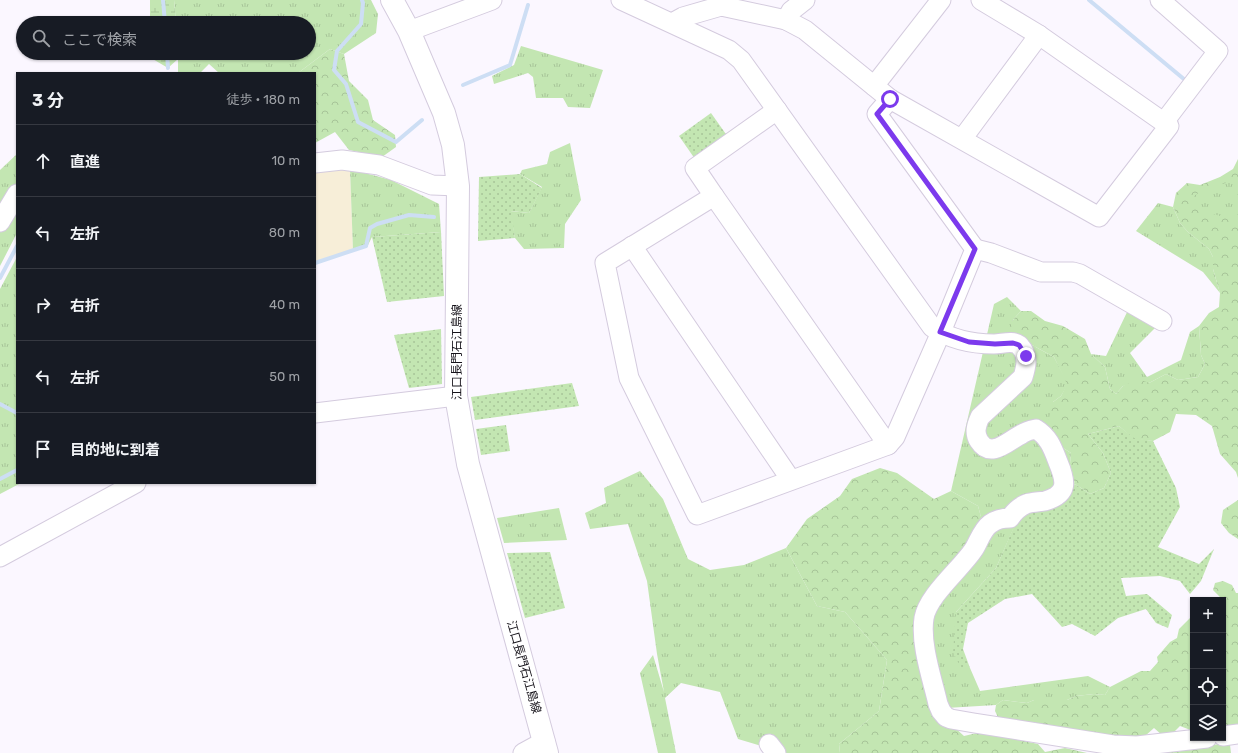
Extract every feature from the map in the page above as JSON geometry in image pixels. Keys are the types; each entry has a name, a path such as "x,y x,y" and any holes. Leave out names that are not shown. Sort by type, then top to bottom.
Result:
{"main road":[{"name":"江口長門石江島線","path":"392,0 409,31 444,112 453,145 458,186 456,396 468,464 546,747"}],"street":[{"path":"409,31 492,0"},
{"path":"621,0 729,50 741,60 932,327 940,332 969,342 995,344 1013,343 1019,345 1026,356 1026,368 1023,377 980,417 976,425 976,434 980,442 986,448 995,449 1005,445 1020,434 1036,429 1043,434 1052,445 1064,476 1064,485 1062,491 1056,496 1046,500 1026,504 1015,511 1010,518 1000,518 990,524 983,533 974,550 938,591 929,606 924,616 924,644 941,711 946,717 951,719 1113,745 1137,746 1190,740"},
{"path":"786,20 791,11 805,0"},
{"path":"874,86 941,0"},
{"path":"672,23 683,17 721,6 786,20 805,30 890,99 1098,217 1169,126 1039,36 981,0"},
{"path":"1160,0 1218,51 1164,122"},
{"path":"962,139 1039,36"},
{"path":"890,99 877,114 975,249 1041,272 1073,272 1080,274 1162,321"},
{"path":"777,110 695,168 888,445"},
{"path":"316,163 342,160 379,165 432,185 458,186"},
{"path":"0,222 16,196"},
{"path":"714,196 605,263 629,378 697,515 888,445 895,437 975,249"},
{"path":"632,246 791,480"},
{"path":"316,413 456,396"},
{"path":"0,557 134,484"},
{"path":"1226,736 1238,734"},
{"path":"523,753 546,747"}],"shaded area":[{"path":"350,169 353,251 316,264 316,170"}],"green space":[{"path":"150,0 174,0 175,16 150,16"},
{"path":"174,0 371,0 378,14 376,33 344,54 330,49 316,60 316,16 175,16"},
{"path":"521,46 603,70 590,108 568,107 563,98 536,98 533,77 528,73 494,84 492,76 514,65"},
{"path":"330,49 344,54 349,81 368,100 373,120 395,135 396,147 382,157 349,150 335,132 316,142 316,72 299,72"},
{"path":"154,60 177,60 168,68"},
{"path":"178,60 315,60 299,72 218,72 209,64 201,72 178,72"},
{"path":"711,113 728,137 695,159 679,136"},
{"path":"570,143 581,200 565,224 564,248 524,249 515,238 510,211 529,213 542,187 520,174 522,170 547,164 550,152"},
{"path":"16,155 16,235 0,266 0,170"},
{"path":"1238,159 1238,177 1235,181 1222,184 1212,191 1200,192 1194,196 1194,205 1200,211 1229,218 1238,228 1238,478 1236,472 1220,454 1212,426 1196,415 1176,414 1170,432 1153,441 1134,439 1119,426 1088,434 1103,453 1111,473 1104,488 1090,494 1075,484 1070,464 1071,453 1057,444 1048,423 1053,402 1061,396 1067,384 1054,357 1032,345 1020,336 1011,333 1012,321 1021,311 1031,311 1045,321 1063,326 1085,339 1091,354 1105,367 1110,389 1116,394 1123,386 1139,379 1149,383 1166,374 1178,380 1198,377 1205,364 1201,355 1199,326 1209,313 1219,307 1220,293 1213,269 1213,257 1209,249 1188,232 1180,223 1173,207 1176,193 1187,183 1200,185 1220,177 1233,169"},
{"path":"350,169 391,180 439,204 441,232 372,237 367,247 353,251"},
{"path":"1238,169 1238,292 1184,209 1194,190"},
{"path":"520,174 542,188 529,213 511,211 515,238 478,241 479,177"},
{"path":"1158,203 1173,207 1180,223 1188,232 1209,249 1213,257 1213,269 1220,293 1203,272 1136,231"},
{"path":"441,232 444,296 387,302 372,237"},
{"path":"16,259 16,484 19,484 0,494 0,289"},
{"path":"1007,297 1021,311 1012,321 1020,336 1032,345 1054,357 1068,384 1061,396 1053,402 1057,444 1071,453 1070,464 1075,484 1060,504 1018,518 996,568 956,612 961,668 970,668 980,691 1088,676 1110,687 1105,695 1094,694 1076,696 1067,700 1034,700 1027,703 1003,700 996,705 946,708 929,649 930,615 983,524 978,506 951,491 994,304"},
{"path":"1129,308 1156,327 1130,353 1147,377 1181,360 1190,332 1199,326 1201,355 1205,364 1198,377 1178,380 1166,374 1149,383 1123,386 1116,394 1110,389 1105,367 1091,354 1106,356"},
{"path":"441,329 442,384 409,388 394,335"},
{"path":"572,383 579,406 475,420 471,397"},
{"path":"506,425 510,451 481,455 476,429"},
{"path":"1119,426 1134,438 1153,441 1176,488 1180,507 1158,547 1199,564 1214,549 1201,581 1190,594 1180,581 1160,576 1121,578 1126,596 1147,594 1172,615 1168,628 1156,623 1146,609 1118,618 1095,636 1072,624 1062,627 1032,594 1005,599 968,623 963,649 970,668 961,668 953,652 956,612 996,568 1018,517 1060,504 1075,484 1090,494 1104,488 1111,473 1103,453 1088,434"},
{"path":"880,468 897,473 934,499 951,491 978,506 983,524 922,608 953,726 964,736 981,732 1038,744 1045,752 1065,748 1087,753 840,753 839,744 879,711 887,660 845,612 817,606 786,548 807,519 840,496 852,479"},
{"path":"640,471 663,499 688,559 710,570 744,565 786,548 817,606 845,612 887,660 879,711 839,744 840,753 785,753 738,739 720,692 681,683 665,698 676,753 658,753 640,673 653,655 664,692 647,581 628,524 590,529 585,513 606,503 604,488"},
{"path":"1238,500 1238,539 1229,533 1221,523 1223,510"},
{"path":"559,508 567,540 504,543 497,518"},
{"path":"550,552 565,608 525,618 507,553"},
{"path":"1223,581 1232,585 1236,593 1238,593 1238,724 1229,727 1226,726 1226,597 1220,597 1213,590 1215,583"},
{"path":"1190,618 1190,730 1180,726 1172,734 1162,735 1154,728 1145,736 1127,738 1048,728 1034,722 1022,725 1006,721 998,717 995,711 996,705 1003,700 1027,703 1034,700 1067,700 1076,696 1094,694 1105,695 1110,687 1141,671 1150,671 1158,662 1157,657 1170,642 1177,638 1179,629"},
{"path":"1219,744 1230,745 1231,753 1136,753 1176,752"}],"waterway":[{"path":"163,0 164,16"},
{"path":"362,0 361,24 337,51 334,70 346,84 358,122 396,142 422,120"},
{"path":"1089,0 1185,80"},
{"path":"463,85 510,65 528,5"},
{"path":"167,60 168,68"},
{"path":"316,263 366,246 370,228 377,224 409,215 434,217"},
{"path":"0,278 16,248"},
{"path":"0,404 16,412"},
{"path":"0,479 16,471"}],"route":[{"path":"890,99 877,114 975,249 940,332 969,342 995,344 1013,343 1019,345 1026,356"}]}
